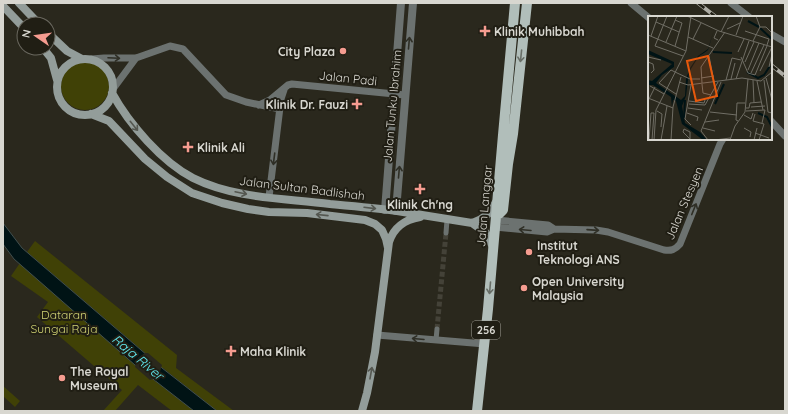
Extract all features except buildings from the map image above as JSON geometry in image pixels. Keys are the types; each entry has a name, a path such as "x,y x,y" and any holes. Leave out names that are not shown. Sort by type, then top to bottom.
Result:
{"main road":[{"path":"472,223 478,222 488,214 495,204 497,196 494,154 510,3"},
{"name":"Jalan Langgar","path":"477,411 494,249 497,196 515,3"},
{"path":"496,221 503,210 527,3"},
{"path":"22,4 32,16"},
{"path":"3,6 16,20"},
{"path":"56,41 67,51 82,59"},
{"path":"49,56 58,81"},
{"path":"82,59 92,59 101,63 108,70 112,79 110,100 99,111 90,114 77,114 68,109 61,101 57,91 58,81 62,70 76,60 82,59"},
{"name":"Jalan Sultan Badlishah","path":"112,91 125,115 140,133 174,165 191,177 207,184 244,194 396,211 472,223"},
{"name":"Jalan Sultan Badlishah","path":"90,114 109,121 154,167 186,190 199,196 236,206 269,212 307,213 365,220 375,224 382,230 386,238 388,248"},
{"path":"362,411 367,393 377,336 390,237 397,227 406,220 423,216"},
{"path":"472,223 486,233 494,249"}],"street":[{"name":"Jalan Tunku Ibrahim","path":"385,210 401,3"},
{"name":"Jalan Tunku Ibrahim","path":"396,211 412,3"},
{"path":"631,3 648,17"},
{"path":"730,3 748,16"},
{"path":"772,35 785,42"},
{"path":"92,59 136,58 165,47 175,46 183,49 226,95 259,105 280,109"},
{"path":"112,91 136,58"},
{"name":"Jalan Padi","path":"288,85 292,84 405,95"},
{"path":"259,105 275,97 288,85"},
{"path":"270,197 282,95 288,85"},
{"path":"772,122 785,136"},
{"name":"Jalan Stesyen","path":"496,221 548,225 554,229 596,230 608,232 664,250 674,250 680,244 722,140"},
{"path":"446,233 447,220"},
{"path":"436,340 437,330"},
{"path":"377,336 485,344"}],"green space":[{"path":"85,62 94,64 102,69 107,77 109,86 107,95 102,103 94,108 85,110 76,108 68,103 63,95 61,86 63,77 68,69 76,64"},
{"name":"Dataran Sungai Raja","path":"35,241 177,355 176,368 234,411 217,411 163,368 153,379 194,411 172,411 138,385 115,411 103,411 122,390 37,317 48,302 11,276 20,263 135,364 145,353 27,252"},
{"path":"3,386 20,401 15,407 3,396"}],"water":[{"name":"Raja River","path":"3,223 22,248 162,368 217,411 194,411 135,365 14,259 3,244"}],"pier":[{"path":"145,353 148,353 162,365 159,375 150,380 135,367 136,361"}],"tunnel":[{"path":"437,329 446,233"}],"railway":[{"path":"698,3 715,16"},
{"path":"772,66 785,76"}],"place":[{"name":"Klinik Muhibbah","path":"485,31"},
{"name":"City Plaza","path":"343,51"},
{"name":"Klinik Dr. Fauzi","path":"357,104"},
{"name":"Klinik Ali","path":"188,147"},
{"name":"Klinik Ch'ng","path":"420,189"},
{"name":"Institut Teknologi ANS","path":"529,252"},
{"name":"Open University Malaysia","path":"524,288"},
{"name":"Maha Klinik","path":"231,351"},
{"name":"The Royal Museum","path":"62,378"}]}
